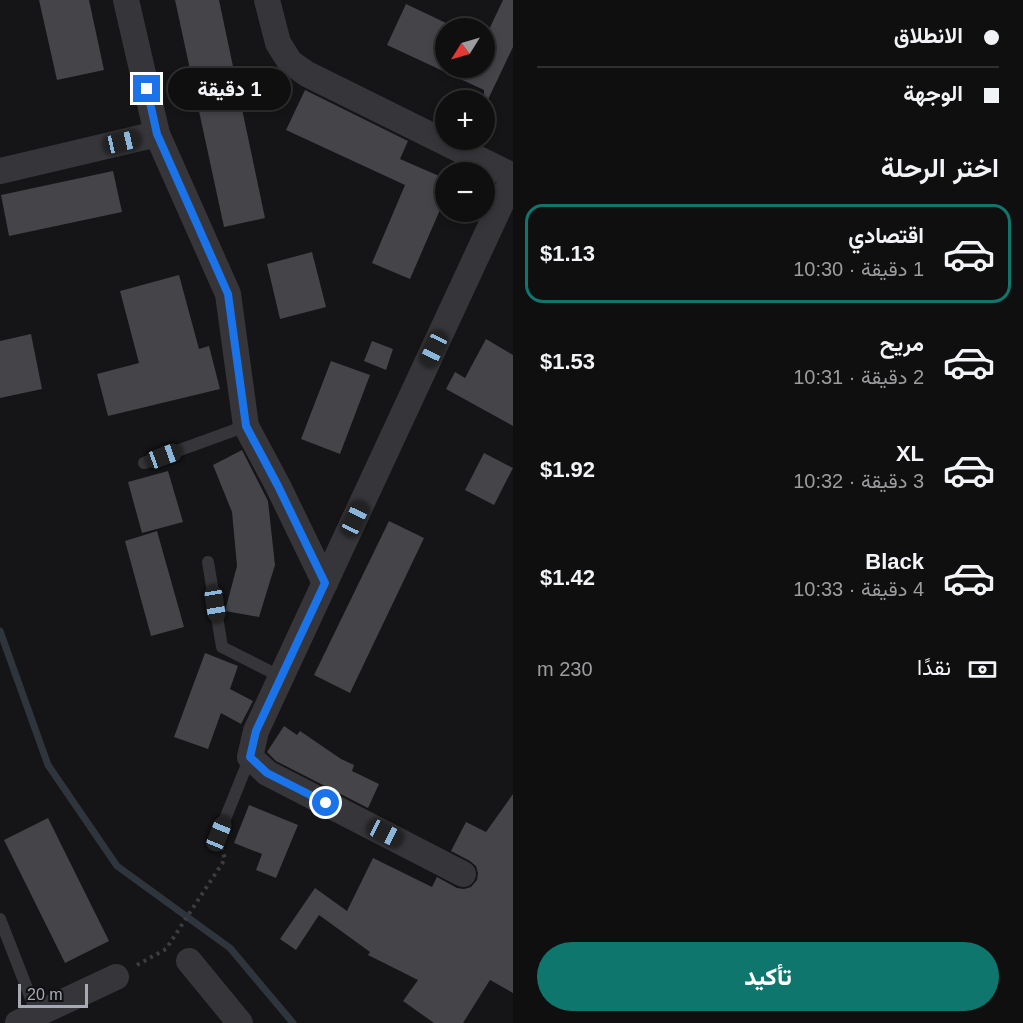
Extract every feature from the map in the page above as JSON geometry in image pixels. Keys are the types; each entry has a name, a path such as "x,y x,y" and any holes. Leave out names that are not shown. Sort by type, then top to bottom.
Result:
{"street":[{"path":"126,0 157,134 228,294 246,426 325,583"},
{"path":"267,0 278,43 290,62 307,74 513,177 256,731 250,757 267,773 463,874"},
{"path":"0,171 157,134"},
{"path":"189,961 240,1023"},
{"path":"27,1019 116,976"}],"lane":[{"path":"144,463 246,426"},
{"path":"208,562 222,647 281,677"},
{"path":"219,834 250,757"},
{"path":"0,919 27,1019"}],"path":[{"path":"116,976 166,949 225,859"}],"building":[{"path":"39,0 89,0 104,70 57,80"},
{"path":"175,0 219,0 265,218 224,227"},
{"path":"503,0 513,0 513,47 493,90 484,90 458,78 495,78 494,18"},
{"path":"406,4 435,18 435,67 387,45"},
{"path":"305,90 408,141 400,159 435,174 435,221 410,279 372,263 405,185 286,130"},
{"path":"113,171 122,212 9,236 1,195"},
{"path":"312,252 326,307 280,319 267,264"},
{"path":"179,275 199,349 209,346 220,389 108,416 97,374 139,363 120,291"},
{"path":"31,334 42,389 0,398 0,341"},
{"path":"486,339 513,355 513,426 446,389 455,372 465,378"},
{"path":"372,341 393,349 386,370 364,361"},
{"path":"331,361 370,375 340,454 301,439"},
{"path":"242,450 268,501 275,565 259,617 225,611 237,566 232,512 213,465"},
{"path":"484,453 513,468 494,505 465,490"},
{"path":"168,471 183,522 142,533 128,482"},
{"path":"389,521 424,538 350,693 314,675"},
{"path":"157,531 184,627 151,636 125,541"},
{"path":"205,653 238,666 230,689 253,701 241,724 221,713 208,749 174,737"},
{"path":"284,726 297,735 300,731 341,759 354,765 352,771 379,784 368,808 276,761 267,752"},
{"path":"513,794 513,993 490,980 463,1023 434,1023 403,1001 418,980 368,955 370,952 319,915 296,950 280,939 315,888 347,911 373,858 432,887 437,877 457,888 471,887 477,880 476,866 451,851 466,822 486,832"},
{"path":"249,805 298,825 276,878 256,870 262,854 234,843"},
{"path":"48,818 109,941 65,963 4,840"}],"waterway":[{"path":"0,631 48,765 117,866 230,948 293,1023"}],"route":[{"path":"147,89 157,134 228,294 246,426 325,583 256,731 250,757 267,773 326,803"}]}
